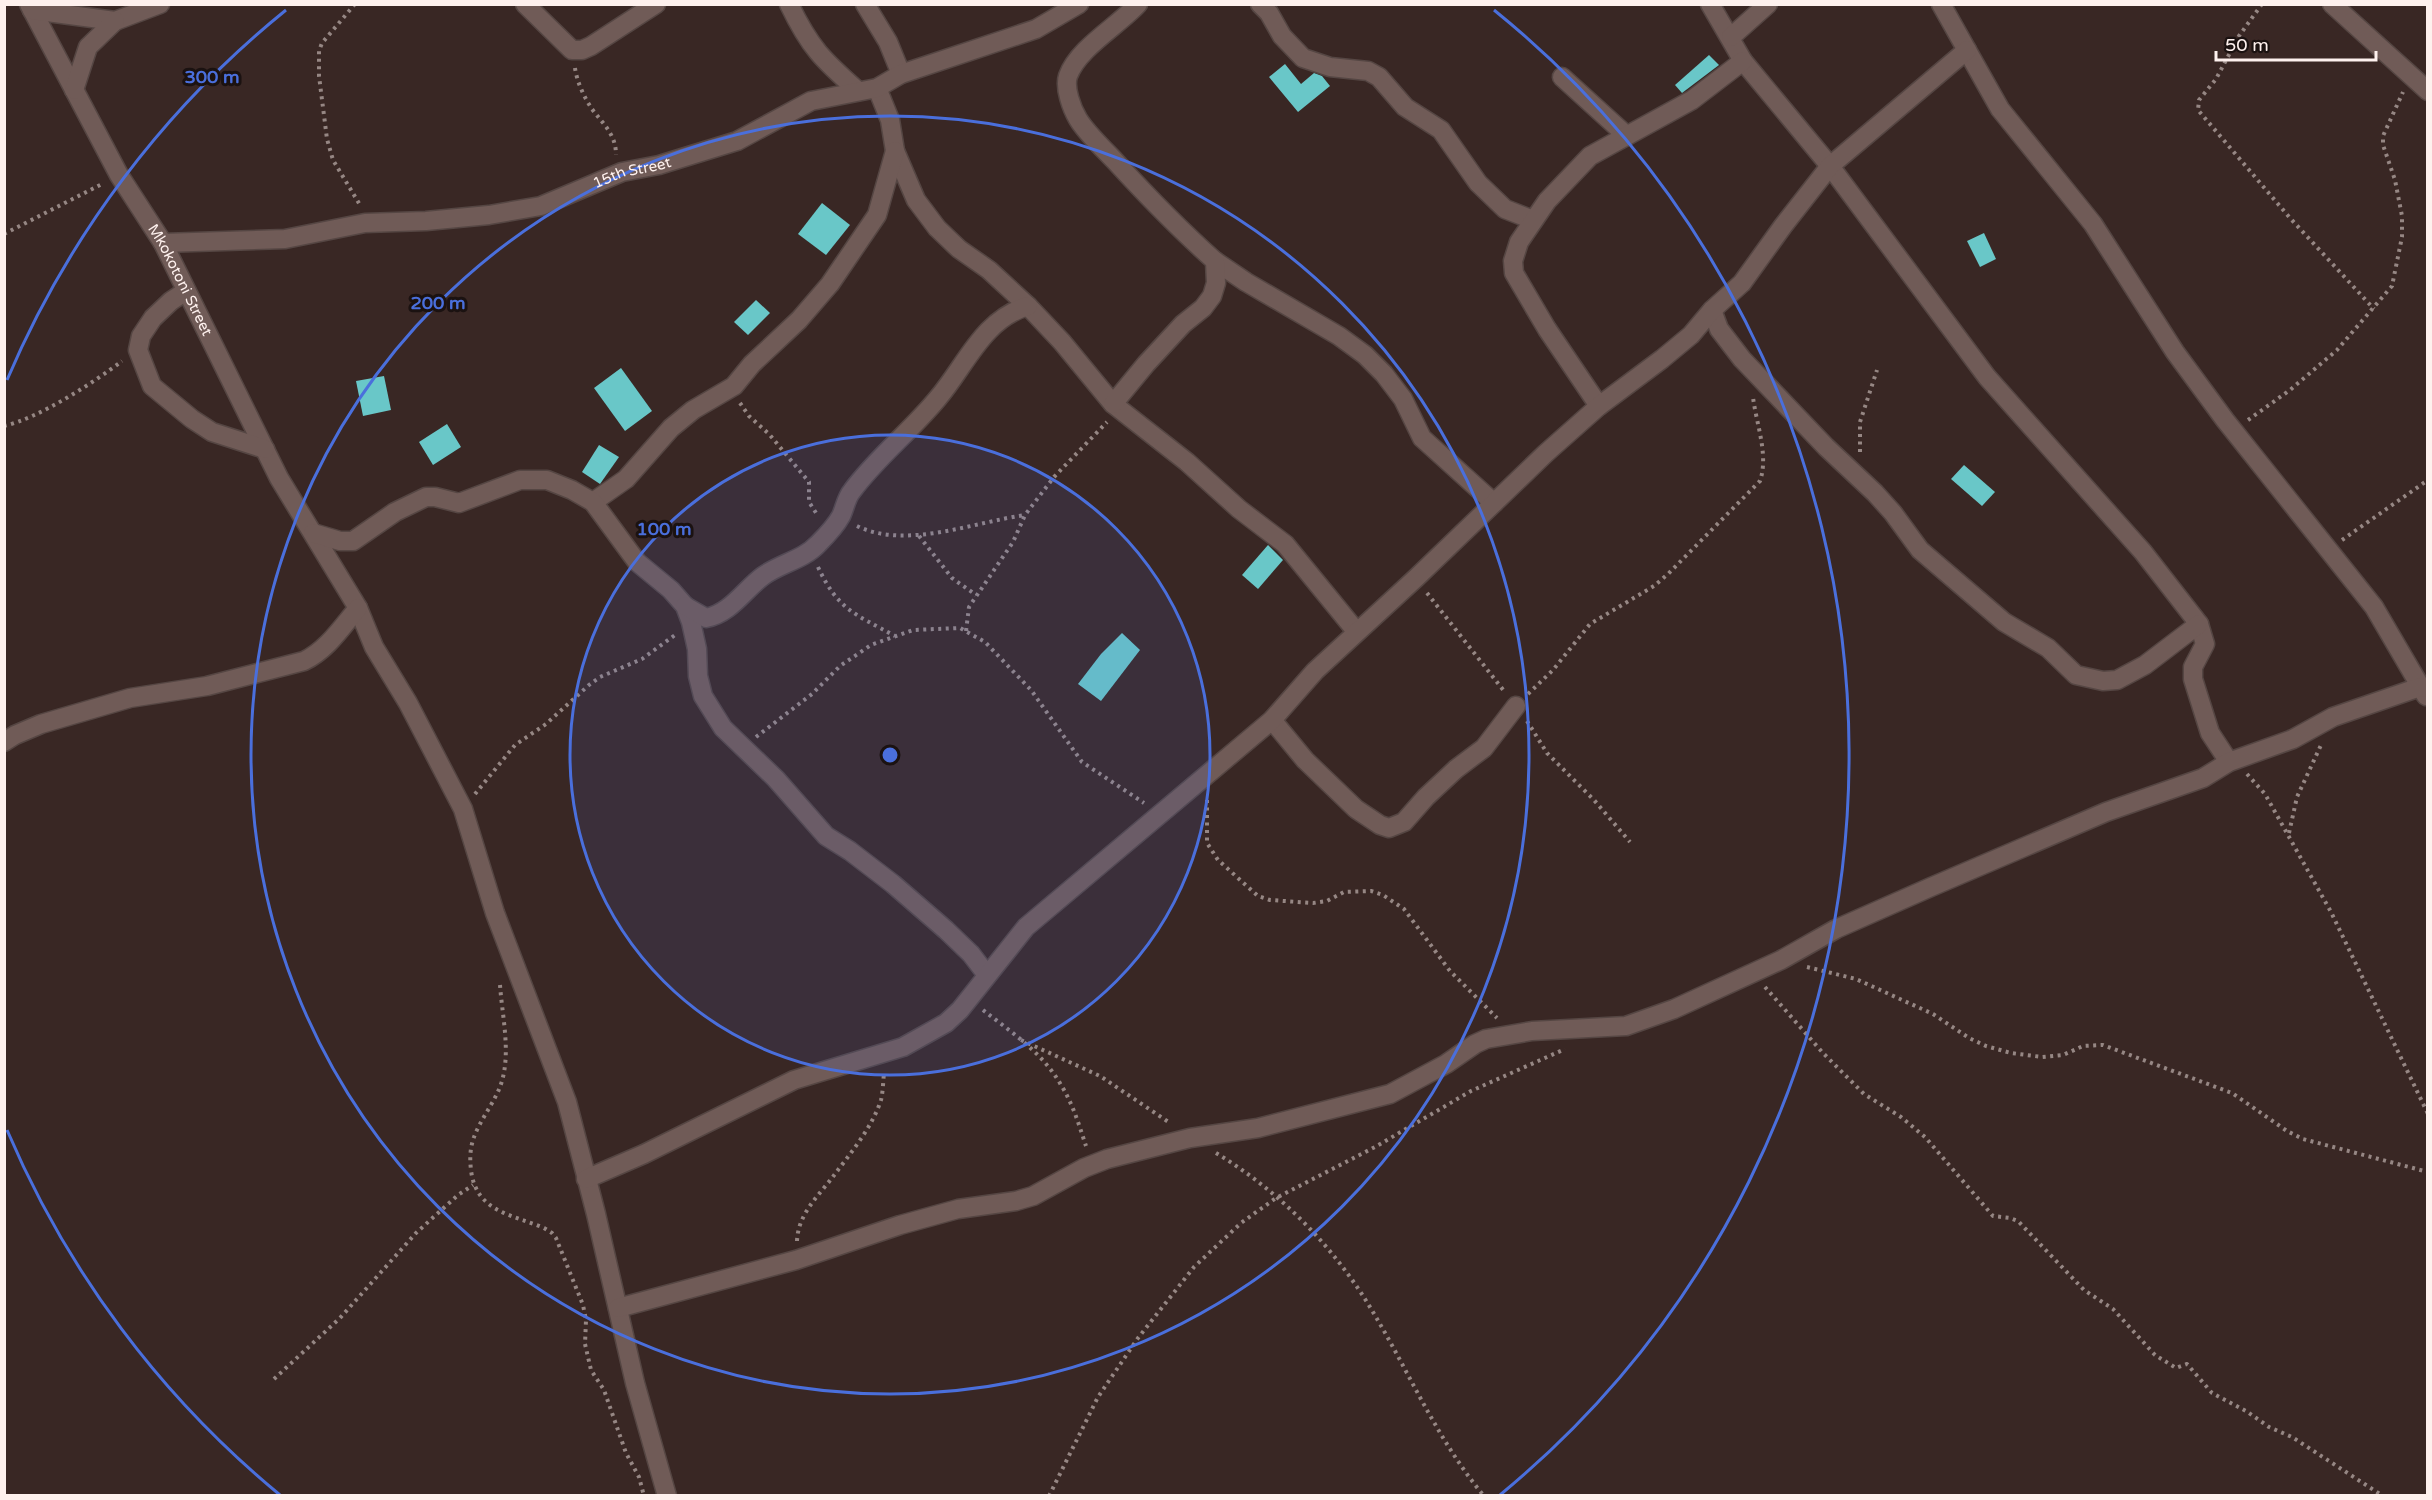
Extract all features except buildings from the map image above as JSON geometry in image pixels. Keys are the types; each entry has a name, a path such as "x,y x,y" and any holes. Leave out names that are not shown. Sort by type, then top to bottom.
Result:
{"street":[{"path":"74,90 88,46 115,21 160,4"},
{"path":"525,4 572,50 591,46 656,4"},
{"path":"789,4 809,44 824,61 858,91"},
{"name":"15th Street","path":"163,243 285,239 365,223 426,221 489,215 541,206 622,172 659,165 737,141 812,101 877,88 901,74 1036,29 1078,4"},
{"path":"1138,4 1072,66 1067,79 1070,100 1078,120 1168,218 1215,261 1246,282 1339,336 1365,356 1384,374 1403,399 1422,438 1494,503"},
{"path":"1260,4 1269,13 1282,36 1303,58 1330,67 1368,71 1379,77 1405,107 1441,130 1478,183 1505,209 1533,220"},
{"path":"1710,4 1743,61 1830,166 1987,377 2143,552 2199,624 2205,645 2193,667 2193,679 2210,733 2232,761"},
{"path":"1731,37 1768,4"},
{"path":"618,1308 796,1260 891,1228 958,1209 1016,1201 1033,1196 1093,1164 1190,1138 1258,1128 1390,1094 1446,1064 1475,1044 1510,1034 1626,1026 1674,1009 1781,960 1836,929 2106,812 2202,778 2232,761 2292,739 2333,717 2425,691 2374,607 2175,352 2093,224 2000,109 1941,4"},
{"path":"2332,4 2427,91"},
{"path":"864,5 888,42 901,74"},
{"path":"31,7 115,21"},
{"name":"Mkokotoni Street","path":"31,7 119,175 163,243 279,478 358,608 374,647 408,703 463,809 495,913 567,1102 618,1308 634,1383 667,1496"},
{"path":"586,1179 645,1154 794,1080 903,1047 931,1032 960,1010 1026,927 1159,813 1209,776 1272,720 1315,671 1356,631 1416,578 1599,406 1691,334 1712,310 1742,284 1783,226 1830,166 1967,50"},
{"path":"1599,406 1514,273 1513,261 1519,242 1560,185 1590,156 1692,100 1743,61"},
{"path":"1562,77 1627,136"},
{"path":"877,88 890,120 895,151 916,200 937,228 959,249 989,270 1028,306 1062,342 1116,407 1187,462 1239,509 1285,544 1356,631"},
{"path":"593,502 626,479 670,428 693,410 734,386 771,344 799,320 830,285 877,215 895,151"},
{"path":"1116,407 1154,356 1183,324 1203,308 1212,296 1216,283 1215,261"},
{"path":"186,291 153,318 141,336 138,350 152,386 192,419 212,432 265,449"},
{"path":"688,614 706,618 716,616 739,599 763,576 807,554 822,541 841,516 849,494 862,477 939,397 982,338 1000,319 1014,310 1028,306"},
{"path":"1712,310 1719,329 1742,359 1893,513 1920,550 2004,622 2048,648 2076,675 2103,681 2117,680 2145,665 2199,624"},
{"path":"313,533 340,541 353,541 394,512 426,497 459,503 520,480 547,480 593,502 638,562 671,590 688,614 697,649 698,676 703,696 723,728 776,779 826,836 893,884 971,954 987,975"},
{"path":"4,742 41,724 130,698 207,686 304,661 316,655 326,646 358,608"},
{"path":"1272,720 1305,760 1356,809 1389,828 1404,822 1441,783 1484,748 1516,706"}],"path":[{"path":"355,4 322,43 319,76 327,139 333,160 358,201 365,223"},
{"path":"2262,4 2239,36 2216,79 2199,100 2198,110 2283,210 2374,309"},
{"path":"572,50 576,73 591,107 613,138 622,172"},
{"path":"2234,429 2290,390 2337,350 2389,291 2394,281 2402,237 2402,216 2395,180 2383,145 2383,136 2411,75"},
{"path":"4,234 50,213 119,175"},
{"path":"4,426 19,423 104,375 138,350"},
{"path":"1864,483 1858,433 1877,370"},
{"path":"734,386 738,400 749,416 769,434 809,482 811,492 809,502 821,519 822,541 815,558 835,598 857,616 895,636"},
{"path":"1516,706 1553,670 1590,624 1654,586 1760,481 1764,470 1752,392"},
{"path":"966,631 967,616 976,596 1013,542 1025,515 1054,477 1116,407"},
{"path":"2329,549 2427,480"},
{"path":"841,516 869,531 919,535 1025,515"},
{"path":"919,535 952,578 976,596"},
{"path":"463,809 515,745 546,724 600,677 642,659 688,614"},
{"path":"743,748 812,694 840,666 871,645 913,630 960,628 985,642 1030,690 1082,762 1159,813"},
{"path":"2289,833 2297,797 2333,717"},
{"path":"2232,761 2265,794 2289,833 2331,912 2427,1114"},
{"path":"1209,776 1205,823 1207,843 1218,860 1258,896 1270,900 1313,903 1327,901 1344,892 1371,891 1383,895 1404,909 1450,971 1486,1006 1510,1034"},
{"path":"1781,960 1856,979 1933,1014 1969,1038 1994,1048 2042,1057 2063,1055 2083,1046 2103,1046 2232,1093 2287,1131 2303,1139 2339,1151 2427,1172"},
{"path":"1752,973 1822,1053 1864,1094 1901,1117 1925,1137 1993,1216 2018,1221 2084,1290 2113,1309 2155,1355 2176,1368 2187,1364 2212,1393 2292,1437 2383,1496"},
{"path":"500,980 506,1062 499,1090 472,1141 470,1155 473,1185 480,1197 490,1205 544,1228 556,1238 583,1305 586,1320 585,1344 591,1370 606,1396 626,1453 639,1477 644,1496"},
{"path":"968,998 1044,1061 1061,1083 1071,1103 1093,1164"},
{"path":"1021,1040 1100,1076 1190,1138 1232,1163 1302,1220 1336,1257 1353,1282 1382,1327 1427,1412 1484,1496"},
{"path":"1049,1496 1098,1397 1138,1338 1194,1267 1241,1223 1276,1198 1375,1147 1470,1091 1575,1046"},
{"path":"796,1260 800,1222 850,1153 878,1107 888,1050"},
{"path":"274,1379 340,1318 416,1233 458,1195 473,1185"}]}
